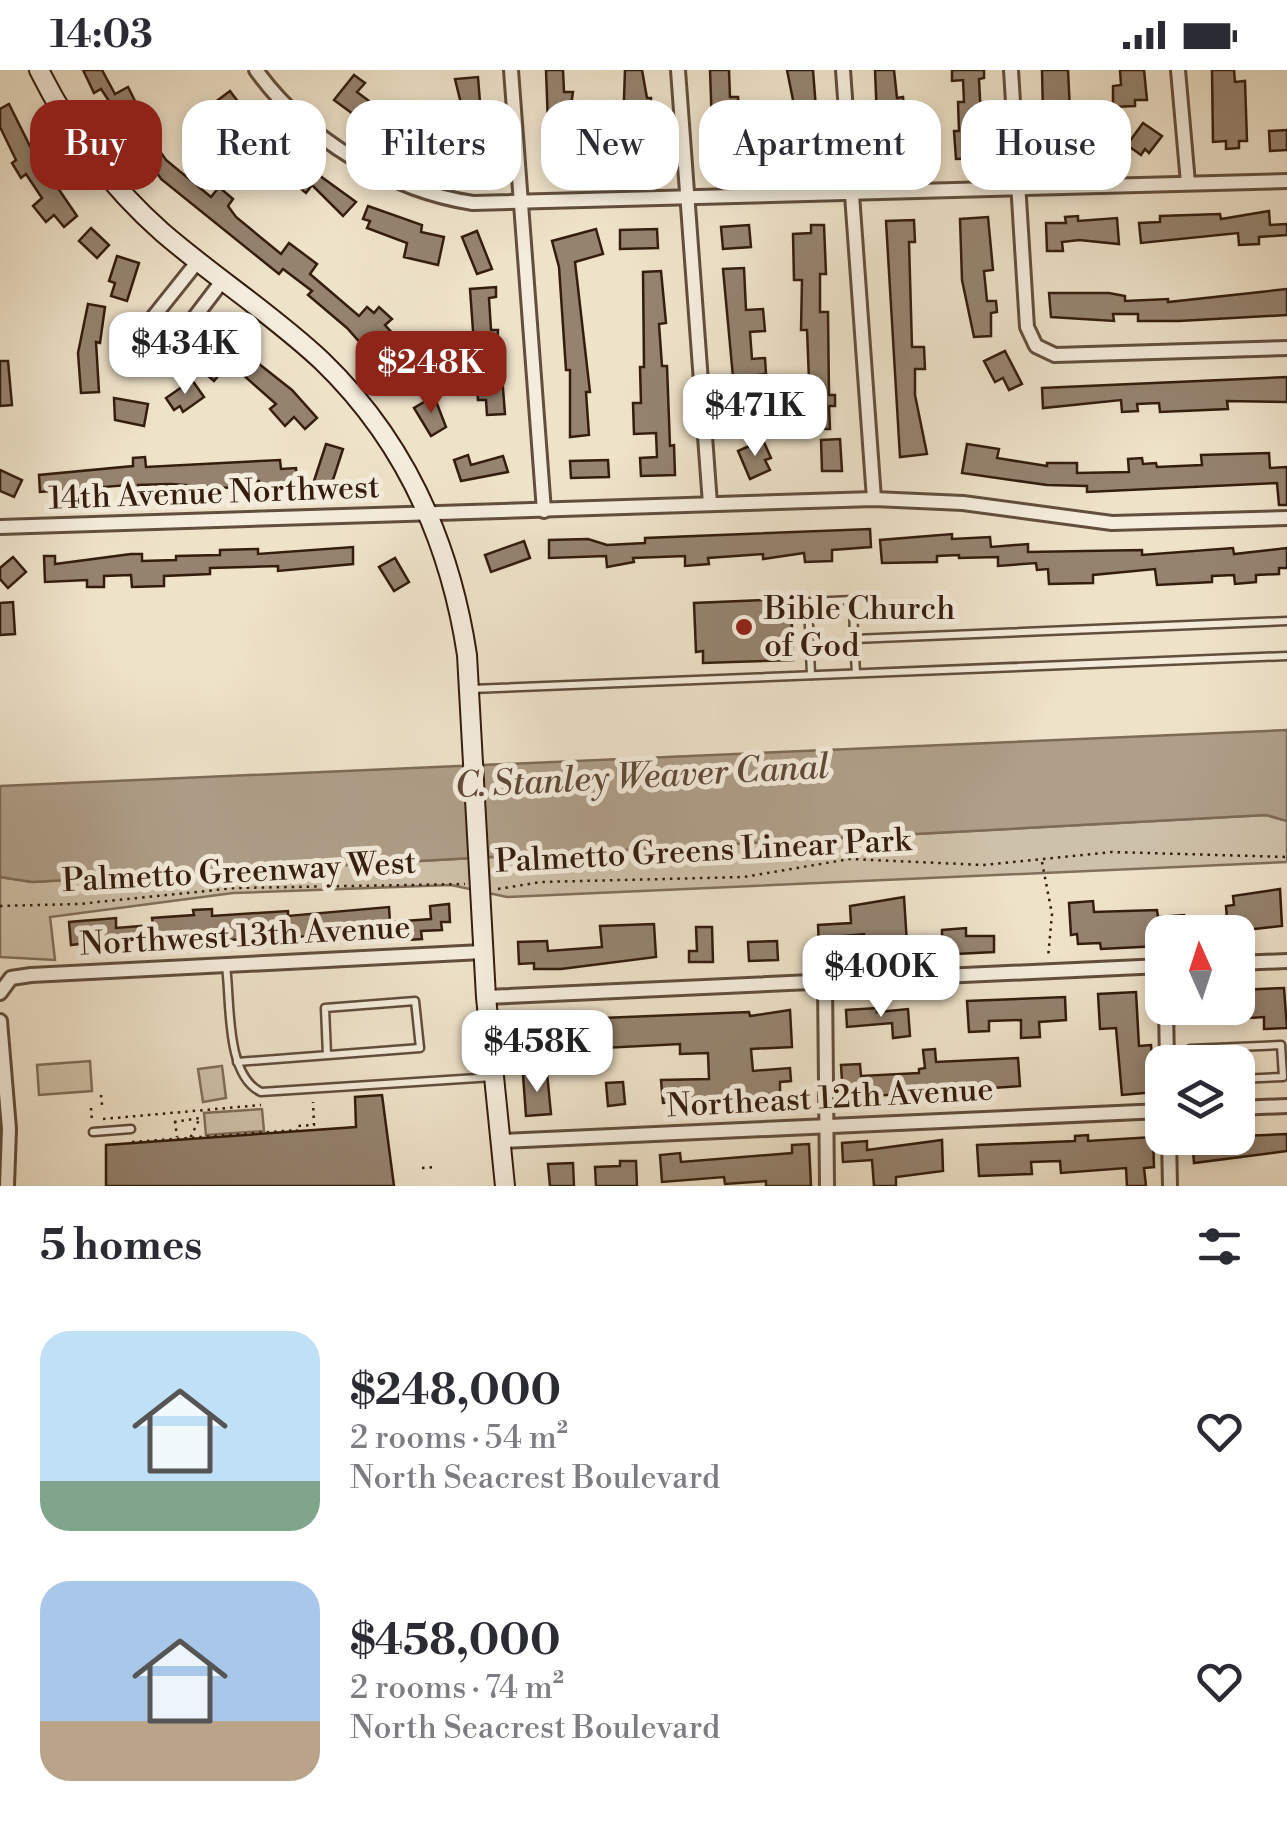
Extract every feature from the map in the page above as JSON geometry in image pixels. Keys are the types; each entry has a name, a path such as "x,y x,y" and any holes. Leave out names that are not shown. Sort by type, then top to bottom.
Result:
{"street":[{"path":"38,70 101,170 135,207 293,336 350,392 398,456 429,514 458,595 470,690 482,952 506,1186"},
{"path":"256,70 283,101 382,175 452,200 520,204 961,190"},
{"path":"511,70 544,511"},
{"path":"678,70 710,504"},
{"path":"844,70 874,498"},
{"path":"1011,70 1013,100"},
{"path":"1178,70 1188,183"},
{"path":"1131,185 1287,181"},
{"path":"1018,190 1027,327 1036,346 1055,355 1287,348"},
{"path":"198,260 135,340 131,349 134,365 152,368 160,362 223,280"},
{"name":"14th Avenue Northwest","path":"0,527 874,498 962,503 1112,523 1287,518"},
{"name":"Northwest 13th Avenue","path":"0,994 11,978 482,952"},
{"path":"1255,962 1287,961"},
{"path":"486,996 1145,967"},
{"path":"824,981 827,1186"},
{"path":"0,1021 9,1128 7,1186"},
{"path":"1255,1107 1287,1106"},
{"name":"Northeast 12th Avenue","path":"500,1140 1145,1112"},
{"path":"1169,1155 1170,1186"}],"lane":[{"path":"811,676 808,602 853,600 856,674"},
{"path":"854,639 1287,621"},
{"path":"470,690 1287,656"},
{"path":"226,966 238,1062 250,1086 273,1093 494,1078"},
{"path":"238,1062 420,1048 415,1001 324,1008 327,1055"},
{"path":"1255,1045 1282,1044 1283,1077 1255,1078"},
{"path":"93,1132 131,1129"}],"path":[{"name":"Palmetto Greens Linear Park","path":"480,886 503,890 541,882 744,877 850,859 984,865 1112,852 1287,857"},
{"path":"1042,861 1052,914 1049,971"},
{"name":"Palmetto Greenway West","path":"0,906 79,904 235,888 455,882 480,886"},
{"path":"101,1094 102,1106"},
{"path":"209,1101 210,1110"},
{"path":"132,1142 297,1131 296,1126 314,1125 313,1102"},
{"path":"104,1120 261,1105"},
{"path":"91,1108 92,1121"},
{"path":"177,1138 175,1122 200,1118 190,1138"},
{"path":"422,1168 436,1168"}],"shaded area":[{"path":"1266,815 1287,821 1287,862 507,897 451,885 233,893 50,917 55,960 0,957 0,877 32,882"},
{"path":"90,1061 92,1091 39,1095 37,1065"},
{"path":"222,1066 226,1098 203,1102 198,1069"},
{"path":"262,1109 264,1131 206,1135 204,1113"}],"water":[{"name":"C. Stanley Weaver Canal","path":"1287,730 1287,821 1266,815 32,882 0,877 0,786"}],"building":[{"path":"83,70 102,70 115,94 128,87 134,100 108,100 101,89 94,93"},
{"path":"546,70 563,70 564,92 573,92 572,100 547,100"},
{"path":"625,70 642,70 647,98 651,100 624,100"},
{"path":"710,70 729,70 730,97 738,100 711,100"},
{"path":"787,70 813,70 815,100 793,100"},
{"path":"875,70 894,70 897,98 903,100 876,100"},
{"path":"952,70 984,70 984,78 979,79 980,100 964,100 963,80 952,81"},
{"path":"1042,70 1068,70 1069,100 1043,100"},
{"path":"1120,70 1144,70 1147,100 1135,100 1135,106 1131,106 1131,100 1113,100 1113,86 1121,85"},
{"path":"1212,70 1234,70 1235,82 1245,81 1247,141 1239,141 1239,148 1226,149 1226,141 1213,142"},
{"path":"354,75 365,83 357,92 368,100 346,100 346,109 334,100"},
{"path":"478,77 480,100 460,100 455,79"},
{"path":"230,91 237,100 218,100"},
{"path":"958,102 961,159 956,159 954,131 959,131"},
{"path":"9,104 30,146 30,180 26,174 21,178 12,163 16,160 0,127 0,109"},
{"path":"1143,123 1162,136 1149,153 1145,149 1141,155 1131,148 1131,140"},
{"path":"1287,130 1287,150 1270,151 1269,131"},
{"path":"162,154 182,173 182,190 202,190 211,197 217,190 222,190 233,199 228,206 236,217 281,254 289,243 317,264 310,274 359,316 367,307 374,313 379,307 392,319 385,325 417,360 407,368 418,381 404,392 347,328 308,295 312,291 283,269 279,274 162,180"},
{"path":"326,180 356,202 343,216 317,190 326,190"},
{"path":"37,190 59,190 77,216 64,227 54,215 46,222 33,206 42,198"},
{"path":"368,206 422,225 421,232 444,237 438,265 404,257 407,243 367,228 370,221 363,219"},
{"path":"1269,211 1270,225 1287,224 1287,235 1259,237 1259,244 1239,245 1238,233 1141,243 1139,223 1160,222 1160,216 1220,214 1221,219"},
{"path":"1078,216 1078,221 1117,218 1119,244 1079,240 1062,242 1063,251 1047,251 1046,223 1066,223 1065,217"},
{"path":"988,217 993,270 984,271 987,301 996,301 997,312 991,313 991,336 974,337 962,280 960,219"},
{"path":"914,220 915,242 909,242 912,347 924,347 925,369 915,369 915,395 927,454 900,457 886,221"},
{"path":"749,225 751,247 723,249 721,227"},
{"path":"811,225 824,225 826,274 820,274 820,312 828,312 829,395 835,395 835,406 829,406 830,429 811,429 807,330 801,330 802,280 794,280 793,234 811,233"},
{"path":"91,228 109,245 97,258 79,241"},
{"path":"596,229 603,254 575,262 590,392 586,392 589,435 570,437 570,370 566,370 559,267 552,241"},
{"path":"657,229 658,248 620,249 620,230"},
{"path":"477,231 492,269 477,274 462,237"},
{"path":"117,256 139,263 127,301 111,296 115,283 109,281"},
{"path":"744,268 746,310 763,309 765,331 750,332 752,359 765,358 766,374 757,375 762,414 756,414 757,430 738,431 723,269"},
{"path":"661,271 666,323 659,324 662,366 667,366 675,475 641,476 640,458 657,457 656,433 634,434 633,403 641,403 640,367 644,367 643,272"},
{"path":"496,287 496,297 489,298 491,330 498,330 496,377 502,376 505,414 487,415 486,400 478,400 470,289"},
{"path":"1287,289 1287,315 1179,321 1138,321 1138,314 1113,314 1114,321 1051,317 1049,293 1109,293 1125,296 1125,301 1168,302"},
{"path":"88,304 105,307 100,343 96,342 99,392 81,393 78,353"},
{"path":"221,331 235,343 227,353 233,358 214,381 200,369 210,357 203,352"},
{"path":"1005,351 1022,384 1009,390 1003,378 995,382 984,361"},
{"path":"254,360 292,390 317,418 305,429 294,417 285,426 270,409 276,404 242,374"},
{"path":"0,361 8,361 12,405 0,406"},
{"path":"1287,377 1287,402 1227,401 1228,409 1160,412 1159,403 1137,404 1138,411 1122,412 1121,400 1043,408 1042,388"},
{"path":"192,380 204,397 183,412 180,406 174,410 166,398"},
{"path":"434,396 446,427 431,436 414,408"},
{"path":"114,398 148,404 144,426 115,420"},
{"path":"840,439 842,471 822,471 821,440"},
{"path":"763,440 771,458 765,460 770,470 750,479 738,451"},
{"path":"326,444 343,449 331,486 314,481"},
{"path":"967,444 999,449 997,458 1047,466 1077,463 1077,473 1129,472 1128,459 1142,458 1143,464 1156,463 1157,467 1202,465 1201,455 1269,453 1270,468 1287,467 1287,505 1279,505 1277,483 1087,492 1087,486 1047,485 962,473"},
{"path":"468,455 471,465 503,456 508,472 461,481 454,460"},
{"path":"145,457 146,467 280,460 281,469 296,468 297,484 260,487 259,481 230,481 231,488 170,484 138,485 139,492 128,492 128,485 40,492 39,475 133,466 133,458"},
{"path":"608,460 609,477 571,478 570,461"},
{"path":"0,470 22,480 14,497 0,491"},
{"path":"870,529 871,547 832,550 832,561 805,562 804,553 763,559 763,554 708,558 709,564 685,566 685,556 633,558 634,562 607,567 606,556 549,558 549,540 588,539 607,545 645,543 645,538"},
{"path":"952,534 952,539 990,537 991,547 1028,544 1028,552 1142,550 1142,555 1233,548 1234,554 1287,548 1287,568 1279,568 1279,574 1256,575 1256,582 1235,584 1234,575 1212,576 1212,582 1157,585 1155,569 1093,575 1093,583 1049,584 1048,569 1037,570 1036,563 998,566 998,557 937,556 937,562 882,563 880,540"},
{"path":"524,541 530,558 491,572 485,555"},
{"path":"353,547 353,564 278,571 278,566 210,568 210,574 164,576 164,586 132,587 131,575 104,576 104,587 87,587 87,580 45,582 44,556 55,556 55,564 131,554 142,554 142,561 176,560 176,556 220,555 220,550 258,549 258,554"},
{"path":"13,557 26,572 8,588 0,579 0,568"},
{"path":"395,558 409,582 394,591 379,567"},
{"name":"Bible Church of God","path":"791,599 793,660 703,663 703,651 696,652 694,603"},
{"path":"13,602 15,634 0,635 0,603"},
{"path":"1280,889 1282,926 1255,929 1255,915 1227,915 1226,906 1234,905 1233,896"},
{"path":"904,897 907,944 865,948 864,934 843,936 844,945 819,947 818,925 851,923 850,906"},
{"path":"1093,901 1094,912 1157,910 1158,915 1145,915 1145,947 1101,949 1100,943 1078,944 1077,934 1071,935 1069,903"},
{"path":"449,904 450,922 441,922 442,930 421,931 422,939 408,940 408,932 227,940 226,933 219,933 143,938 143,943 125,944 125,938 71,945 69,922 116,918 116,928 153,925 152,918 194,915 193,910 212,909 212,916 288,911 288,916 389,907 390,922 431,919 430,906"},
{"path":"654,924 656,957 561,969 534,969 534,963 519,964 518,942 547,941 548,951 602,947 600,926"},
{"path":"696,927 712,927 713,962 689,962 689,951 697,951"},
{"path":"966,928 966,936 994,936 994,952 917,956 917,938 942,937 942,930"},
{"path":"777,941 778,960 749,961 748,942"},
{"path":"1284,988 1287,1028 1264,1029 1264,1017 1255,1018 1255,989"},
{"path":"1136,992 1139,1046 1145,1046 1145,1093 1122,1095 1116,1028 1100,1029 1098,994"},
{"path":"1065,997 1066,1020 1039,1022 1040,1037 1021,1038 1021,1020 989,1021 989,1031 969,1032 967,1001"},
{"path":"877,1008 877,1012 908,1009 910,1036 893,1038 892,1023 847,1027 846,1010"},
{"path":"790,1010 792,1047 751,1049 753,1071 790,1068 791,1081 780,1082 780,1093 773,1094 773,1099 752,1102 711,1104 710,1099 663,1103 661,1080 709,1079 708,1053 680,1054 680,1044 603,1048 602,1036 553,1038 552,1020 749,1012 750,1016"},
{"path":"935,1049 936,1062 1018,1058 1020,1086 843,1098 841,1065 860,1064 861,1076 919,1073 919,1069 925,1068 923,1050"},
{"path":"547,1073 551,1114 526,1116 523,1075"},
{"path":"623,1082 625,1104 608,1106 606,1083"},
{"path":"382,1095 394,1186 106,1186 106,1145 356,1127 355,1097"},
{"path":"1287,1134 1287,1151 1194,1163 1193,1155 1255,1155 1255,1135"},
{"path":"1088,1135 1088,1141 1145,1137 1145,1155 1154,1155 1154,1167 1144,1168 1146,1186 1127,1186 1126,1168 1061,1173 1060,1161 1031,1162 1032,1174 979,1176 977,1145 1075,1141 1075,1136"},
{"path":"942,1140 943,1171 896,1177 896,1186 874,1186 872,1160 843,1162 842,1143 867,1141 867,1150"},
{"path":"809,1144 811,1186 766,1186 766,1181 725,1184 724,1177 662,1182 660,1155 680,1153 681,1162 792,1153 792,1145"},
{"path":"620,1161 636,1161 637,1186 596,1186 595,1167 620,1166"},
{"path":"573,1163 574,1186 550,1186 548,1164"}],"place":[{"name":"Bible Church of God","path":"744,627"}]}
